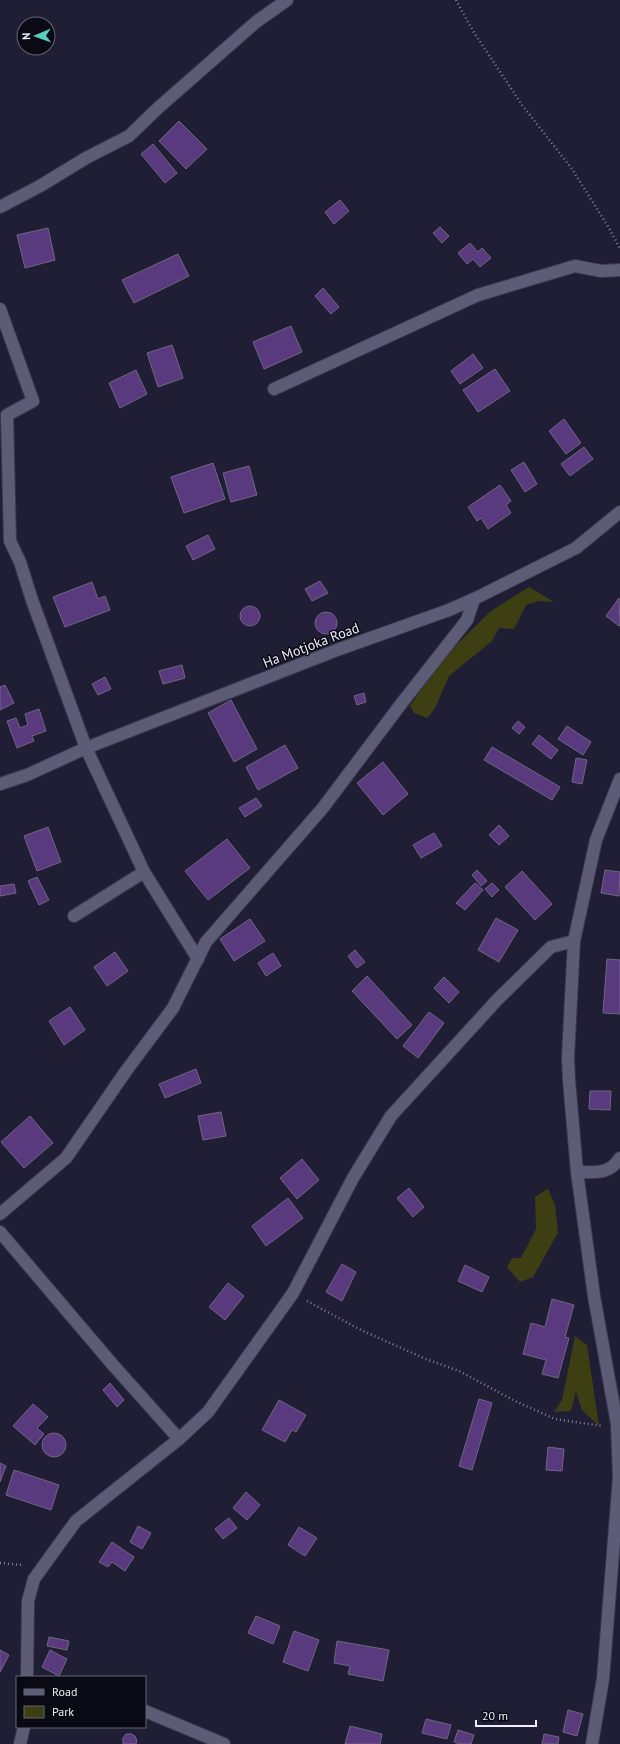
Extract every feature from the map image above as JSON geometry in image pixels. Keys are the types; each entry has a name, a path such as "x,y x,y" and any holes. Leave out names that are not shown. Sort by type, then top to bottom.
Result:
{"street":[{"path":"0,207 40,186 86,158 129,136 158,108 250,27 287,0"},
{"path":"274,389 478,295 575,266 601,271 620,270"},
{"path":"0,309 33,401 7,415 5,541 20,562 32,600 86,748 144,872 198,959"},
{"name":"Ha Motjoka Road","path":"0,784 86,748 331,652 449,610 576,548 620,512"},
{"path":"0,1214 66,1158 126,1071 172,1008 206,942 322,809 401,704 467,620 474,599"},
{"path":"592,1744 603,1679 619,1477 618,1425 594,1296 577,1172 568,1073 574,941 596,840 620,779"},
{"path":"74,916 144,872"},
{"path":"27,1676 28,1601 34,1579 41,1568 76,1521 179,1439 208,1412 292,1292 353,1178 391,1116 497,1000 551,947 574,941"},
{"path":"577,1172 603,1172 616,1164 620,1158"},
{"path":"0,1232 113,1365 179,1439"},
{"path":"146,1711 224,1744"},
{"path":"20,1744 24,1728"}],"path":[{"path":"456,0 473,31 522,105 572,169 609,228 620,249"},
{"path":"292,1292 361,1330 426,1359 459,1371 514,1401 555,1419 599,1426 618,1425"},
{"path":"0,1562 41,1568"}],"green space":[{"path":"529,587 554,602 539,601 526,605 514,629 499,628 492,641 449,676 434,710 427,718 414,713 410,706 443,658 491,611"},
{"path":"548,1189 555,1205 558,1233 533,1277 520,1282 507,1267 512,1258 521,1258 536,1229 535,1197"},
{"path":"575,1336 587,1345 599,1426 582,1410 576,1391 571,1411 554,1412 562,1400"}],"building":[{"path":"179,121 207,149 186,169 159,141"},
{"path":"153,144 177,173 165,183 141,154"},
{"path":"340,200 349,211 334,224 325,212"},
{"path":"440,227 449,236 442,243 433,233"},
{"path":"48,228 55,260 25,268 17,235"},
{"path":"470,243 478,252 482,248 491,258 480,267 473,259 467,264 458,253"},
{"path":"178,254 189,276 134,303 122,280"},
{"path":"323,288 339,307 331,314 315,296"},
{"path":"291,326 302,352 264,369 253,342"},
{"path":"172,345 183,378 158,387 147,353"},
{"path":"473,354 483,368 460,384 451,371"},
{"path":"495,369 510,391 478,412 463,390"},
{"path":"136,370 147,394 120,408 109,383"},
{"path":"564,419 581,443 566,454 549,431"},
{"path":"584,447 593,459 570,476 561,464"},
{"path":"524,462 537,484 525,492 511,470"},
{"path":"213,463 225,499 184,513 171,477"},
{"path":"249,466 257,495 231,502 223,473"},
{"path":"500,485 511,501 506,505 511,513 488,529 481,518 477,521 468,507"},
{"path":"208,535 215,549 193,560 186,546"},
{"path":"320,581 328,593 312,601 305,589"},
{"path":"92,582 98,599 105,596 110,610 65,627 53,597"},
{"path":"619,598 620,624 619,626 606,616"},
{"path":"246,606 254,606 260,612 260,620 254,626 246,626 240,620 240,612"},
{"path":"326,612 334,615 337,623 334,631 326,634 318,631 315,623 318,615"},
{"path":"182,665 185,678 163,684 159,671"},
{"path":"105,677 111,689 98,695 92,684"},
{"path":"5,685 14,703 0,710 0,687"},
{"path":"364,693 366,702 357,705 354,696"},
{"path":"231,700 257,749 234,762 208,713"},
{"path":"39,709 46,731 32,736 34,741 17,748 7,721 16,718 20,728 28,725 25,714"},
{"path":"518,721 525,727 519,734 512,728"},
{"path":"567,726 591,742 583,755 558,739"},
{"path":"539,735 558,750 551,759 532,744"},
{"path":"285,745 298,768 258,790 246,767"},
{"path":"492,747 560,787 552,800 484,760"},
{"path":"576,758 587,760 582,784 572,782"},
{"path":"383,762 408,794 383,815 357,783"},
{"path":"256,798 262,806 245,817 239,808"},
{"path":"499,825 509,836 499,845 489,835"},
{"path":"48,827 61,862 37,871 24,836"},
{"path":"434,833 442,846 421,858 413,845"},
{"path":"227,839 250,868 208,900 185,871"},
{"path":"477,870 487,881 481,886 472,875"},
{"path":"605,870 620,872 619,896 601,893"},
{"path":"522,871 552,904 535,920 505,887"},
{"path":"37,877 49,900 39,905 28,881"},
{"path":"475,883 483,890 465,910 456,903"},
{"path":"492,883 499,890 492,897 485,889"},
{"path":"14,884 16,893 0,896 0,886"},
{"path":"496,918 518,930 499,962 478,950"},
{"path":"250,919 265,941 234,961 220,939"},
{"path":"355,950 365,962 357,968 348,956"},
{"path":"115,952 128,971 107,986 94,967"},
{"path":"273,953 281,966 266,976 258,963"},
{"path":"607,959 620,960 620,1014 603,1013"},
{"path":"367,976 412,1025 397,1039 352,991"},
{"path":"444,977 459,992 449,1003 434,988"},
{"path":"70,1007 85,1030 64,1045 49,1021"},
{"path":"429,1012 444,1023 418,1058 403,1046"},
{"path":"196,1069 201,1083 165,1098 159,1084"},
{"path":"590,1091 611,1091 610,1110 589,1109"},
{"path":"221,1112 226,1136 203,1140 198,1116"},
{"path":"30,1116 53,1143 24,1168 1,1142"},
{"path":"302,1159 319,1180 297,1199 280,1178"},
{"path":"409,1188 424,1207 413,1217 397,1198"},
{"path":"288,1198 303,1218 266,1246 252,1226"},
{"path":"342,1264 356,1272 342,1301 326,1292"},
{"path":"465,1265 489,1277 482,1292 458,1281"},
{"path":"228,1283 244,1296 225,1320 209,1307"},
{"path":"552,1299 574,1305 565,1337 569,1338 558,1378 542,1374 546,1360 523,1354 531,1323 545,1327"},
{"path":"110,1383 124,1400 117,1407 103,1390"},
{"path":"479,1399 492,1403 472,1470 459,1466"},
{"path":"279,1400 306,1415 296,1432 292,1430 285,1442 262,1430"},
{"path":"33,1404 48,1417 37,1428 44,1434 35,1445 13,1426"},
{"path":"54,1433 63,1436 66,1445 63,1454 54,1457 45,1454 42,1445 45,1436"},
{"path":"548,1447 564,1449 562,1471 546,1470"},
{"path":"0,1463 6,1466 0,1482"},
{"path":"14,1470 59,1485 51,1510 6,1495"},
{"path":"246,1492 260,1505 247,1520 233,1508"},
{"path":"229,1518 237,1528 223,1539 215,1529"},
{"path":"138,1526 151,1533 142,1549 130,1542"},
{"path":"299,1527 317,1538 305,1556 288,1545"},
{"path":"112,1542 134,1557 125,1571 112,1562 108,1567 99,1562"},
{"path":"256,1616 280,1626 273,1644 248,1633"},
{"path":"294,1631 319,1640 308,1671 283,1662"},
{"path":"49,1637 69,1641 67,1650 47,1646"},
{"path":"337,1641 389,1650 383,1681 348,1674 350,1666 334,1663"},
{"path":"0,1650 9,1655 0,1672"},
{"path":"50,1650 67,1659 59,1676 42,1667"},
{"path":"568,1710 583,1714 577,1736 563,1732"},
{"path":"426,1719 451,1725 447,1739 422,1733"},
{"path":"350,1726 382,1734 380,1744 345,1744"},
{"path":"458,1730 474,1735 471,1744 460,1744 454,1742"},
{"path":"126,1734 135,1736 137,1741 136,1744 123,1744 123,1738"},
{"path":"544,1734 559,1737 558,1744 542,1744"}]}
